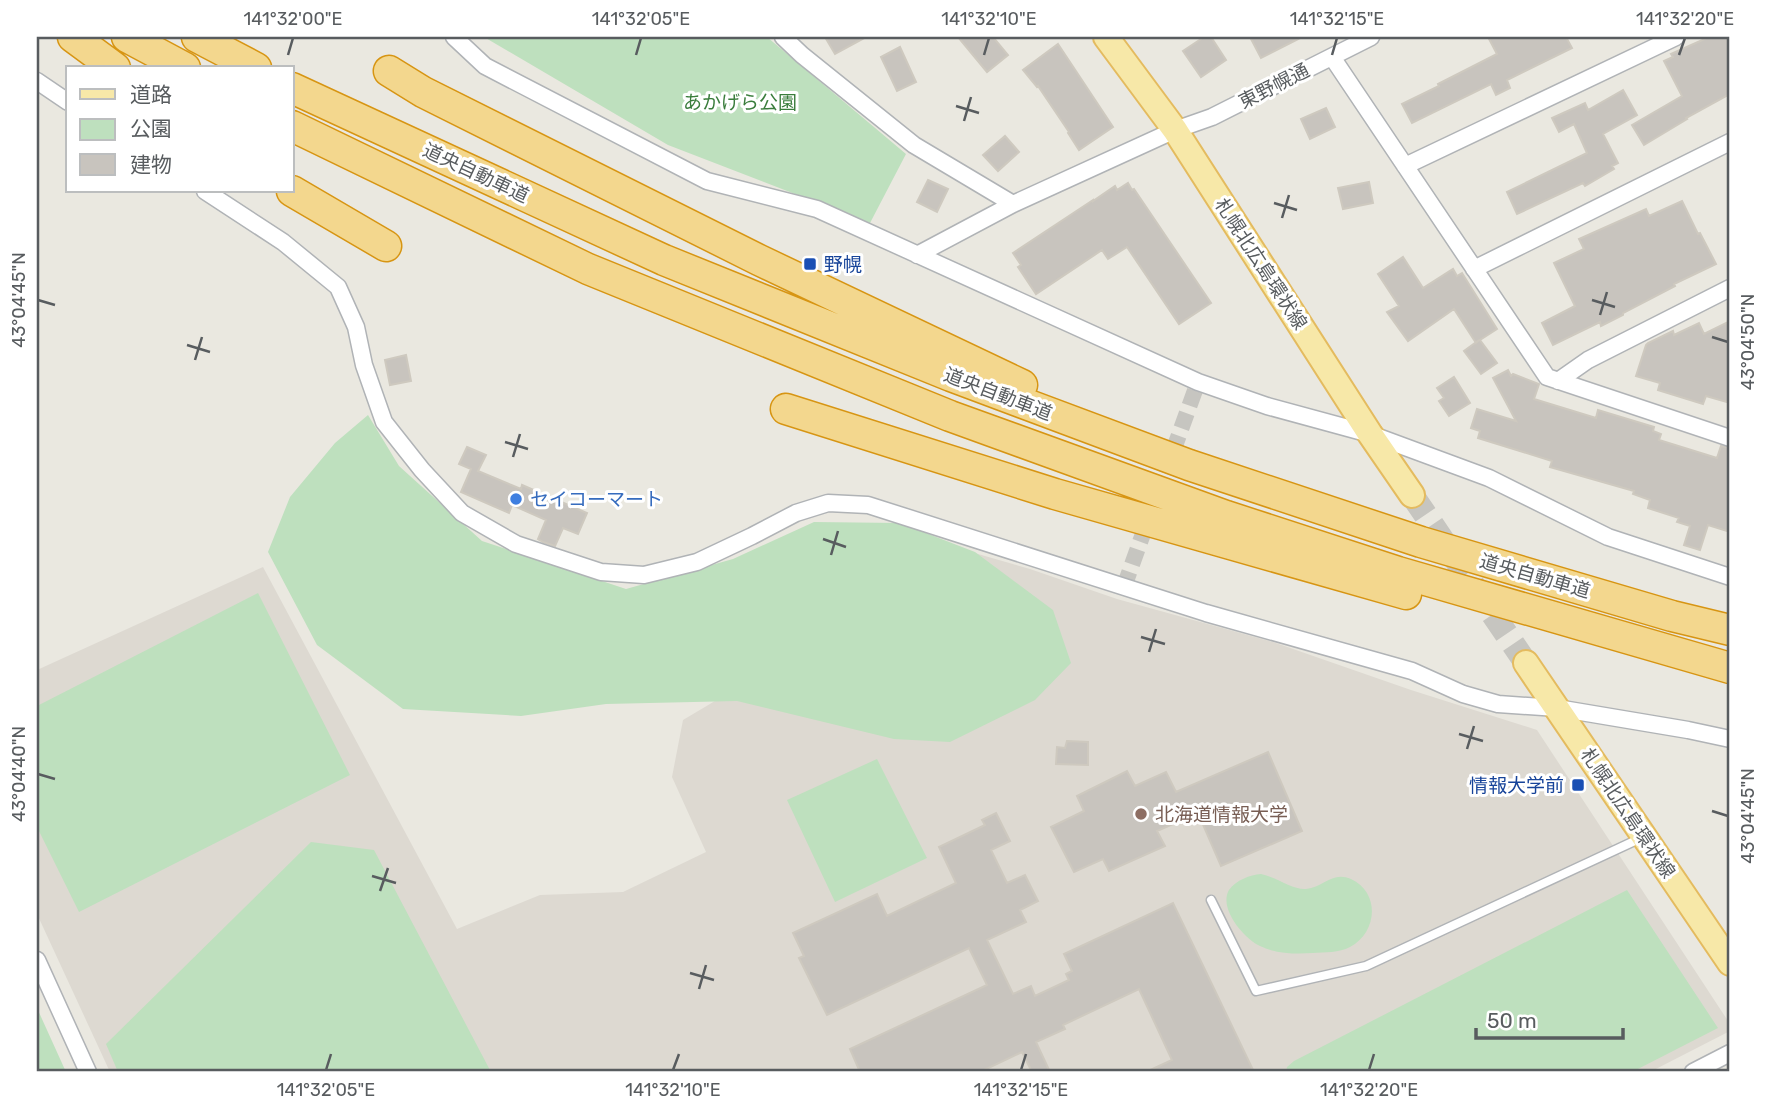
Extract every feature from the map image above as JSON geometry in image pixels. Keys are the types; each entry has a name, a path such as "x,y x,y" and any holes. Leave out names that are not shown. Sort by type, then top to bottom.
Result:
{"highway":[{"path":"73,37 112,66"},
{"path":"127,37 181,66"},
{"path":"197,37 252,66"},
{"path":"389,71 423,92 760,260 1189,465"},
{"name":"道央自動車道","path":"294,89 664,260 951,376 1189,465 1421,542 1672,616 1730,630"},
{"name":"道央自動車道","path":"294,127 588,268 950,416 1226,516 1398,572 1730,668"},
{"path":"294,192 386,246"},
{"path":"786,410 1055,494 1393,591 1730,668"}],"main road":[{"name":"札幌北広島環状線","path":"1106,37 1175,130 1412,495"},
{"name":"札幌北広島環状線","path":"1526,663 1730,963"}],"street":[{"path":"454,37 485,66 707,181 817,209 1198,382 1267,406 1370,434 1489,478 1608,537 1730,577"},
{"path":"783,37 914,145 1013,204"},
{"name":"東野幌通","path":"917,255 1013,204 1175,130 1212,117 1371,37"},
{"path":"1405,166 1676,37"},
{"path":"1332,57 1547,377 1730,438"},
{"path":"37,81 66,101"},
{"path":"1475,270 1730,142"},
{"path":"207,192 284,242 338,287 356,327 364,365 384,422 422,470 462,513 516,544 601,572 643,575 697,562 796,513 828,503 868,505 1206,613 1412,671 1463,694 1498,704 1557,708 1730,739"},
{"path":"1558,380 1588,360 1730,288"},
{"path":"37,960 88,1072"},
{"path":"1693,1072 1730,1053"}],"lane":[{"path":"1211,900 1256,991 1366,966 1644,836"}],"shaded area":[{"name":"北海道情報大学","path":"898,531 1030,569 1117,599 1273,642 1537,730 1730,1024 1730,1031 1650,1072 110,1072 37,914 37,670 263,567 457,929 540,895 623,892 706,852 672,777 683,720 757,676"}],"green space":[{"name":"あかげら公園","path":"484,37 767,37 906,154 870,223 668,145"},
{"path":"368,415 399,466 482,541 626,589 733,559 814,522 900,523 975,552 1053,610 1071,663 1035,700 950,742 894,739 737,701 606,704 521,716 403,709 317,645 268,552 290,497 335,443"},
{"path":"258,593 350,775 79,912 37,827 37,706"},
{"path":"877,759 927,858 835,902 787,800"},
{"path":"311,842 374,850 491,1072 118,1072 106,1044"},
{"path":"1261,874 1301,889 1312,888 1338,877 1351,879 1361,885 1371,903 1372,913 1366,932 1350,947 1337,951 1286,953 1260,946 1247,937 1235,922 1227,906 1227,898 1235,883"},
{"path":"1627,890 1718,1028 1632,1072 1286,1072 1287,1067 1294,1061"},
{"path":"37,1008 66,1072 37,1072"}],"building":[{"path":"825,37 866,37 835,54"},
{"path":"958,37 993,37 1008,55 987,72"},
{"path":"1204,37 1211,37 1226,60 1201,77 1183,51"},
{"path":"1250,37 1302,37 1261,58"},
{"path":"1488,37 1566,37 1572,48 1507,80 1510,88 1496,95 1491,84 1412,123 1402,104 1497,54"},
{"path":"1709,37 1730,37 1730,94 1644,145 1632,125 1682,96 1664,61 1673,57 1671,54"},
{"path":"1058,44 1113,127 1079,150 1038,86 1023,70"},
{"path":"900,47 916,82 897,91 881,57"},
{"path":"1623,90 1637,115 1603,134 1618,163 1612,166 1614,169 1585,186 1583,183 1517,214 1507,192 1587,153 1574,124 1559,132 1552,118 1585,103 1588,110"},
{"path":"1326,108 1335,127 1310,139 1301,119"},
{"path":"1005,136 1019,152 998,171 983,155"},
{"path":"928,180 948,189 937,212 917,202"},
{"path":"1369,182 1373,203 1343,209 1338,188"},
{"path":"1128,183 1211,303 1179,324 1127,247 1108,259 1102,250 1036,294 1018,267 1021,265 1013,253 1115,186 1117,190"},
{"path":"1682,201 1716,264 1674,284 1675,286 1601,326 1600,322 1553,345 1542,323 1575,306 1554,263 1584,249 1579,239 1646,209 1649,216"},
{"path":"1403,257 1423,288 1453,269 1457,276 1462,273 1497,329 1480,340 1497,363 1481,374 1464,351 1476,342 1454,309 1408,341 1387,312 1399,306 1378,274"},
{"path":"1730,321 1730,403 1706,396 1703,404 1658,390 1660,383 1636,376 1648,343 1699,323 1704,334"},
{"path":"406,355 411,381 390,385 385,360"},
{"path":"1508,370 1511,376 1513,374 1539,384 1534,399 1596,418 1598,410 1654,427 1653,431 1661,434 1659,440 1717,458 1721,446 1730,448 1730,532 1708,525 1700,550 1684,545 1690,526 1677,522 1679,518 1648,508 1650,500 1633,494 1634,491 1550,467 1552,461 1478,438 1480,431 1471,428 1477,409 1516,421 1493,378"},
{"path":"1454,377 1470,403 1449,416 1439,401 1444,398 1437,388"},
{"name":"セイコーマート","path":"467,447 486,455 478,471 521,489 522,485 587,513 578,534 563,528 555,546 543,542 538,539 546,520 512,505 509,513 461,492 471,469 459,464"},
{"path":"1067,741 1088,742 1088,765 1056,764 1057,747 1065,748"},
{"path":"1268,752 1302,831 1221,866 1198,813 1157,831 1165,846 1109,871 1103,859 1074,872 1051,827 1084,811 1077,796 1127,771 1135,786 1166,772 1176,792"},
{"path":"996,813 1010,841 991,850 1007,883 1025,875 1038,901 1020,910 1026,922 987,940 1013,994 1031,986 1035,996 1069,980 1066,974 1072,971 1064,954 1173,903 1254,1072 1146,1072 1172,1060 1139,989 1063,1025 1065,1029 1036,1042 1050,1072 1032,1072 1022,1052 980,1072 860,1072 850,1049 987,985 969,948 827,1015 799,958 804,956 793,933 877,894 887,916 956,883 939,847 985,825 982,820"}],"tunnel":[{"path":"1157,496 1198,382"},
{"path":"1412,495 1526,663"},
{"path":"1124,587 1149,517"}],"place":[{"name":"野幌","path":"810,264"},
{"name":"セイコーマート","path":"516,499"},
{"name":"情報大学前","path":"1578,785"},
{"name":"北海道情報大学","path":"1141,814"}]}
